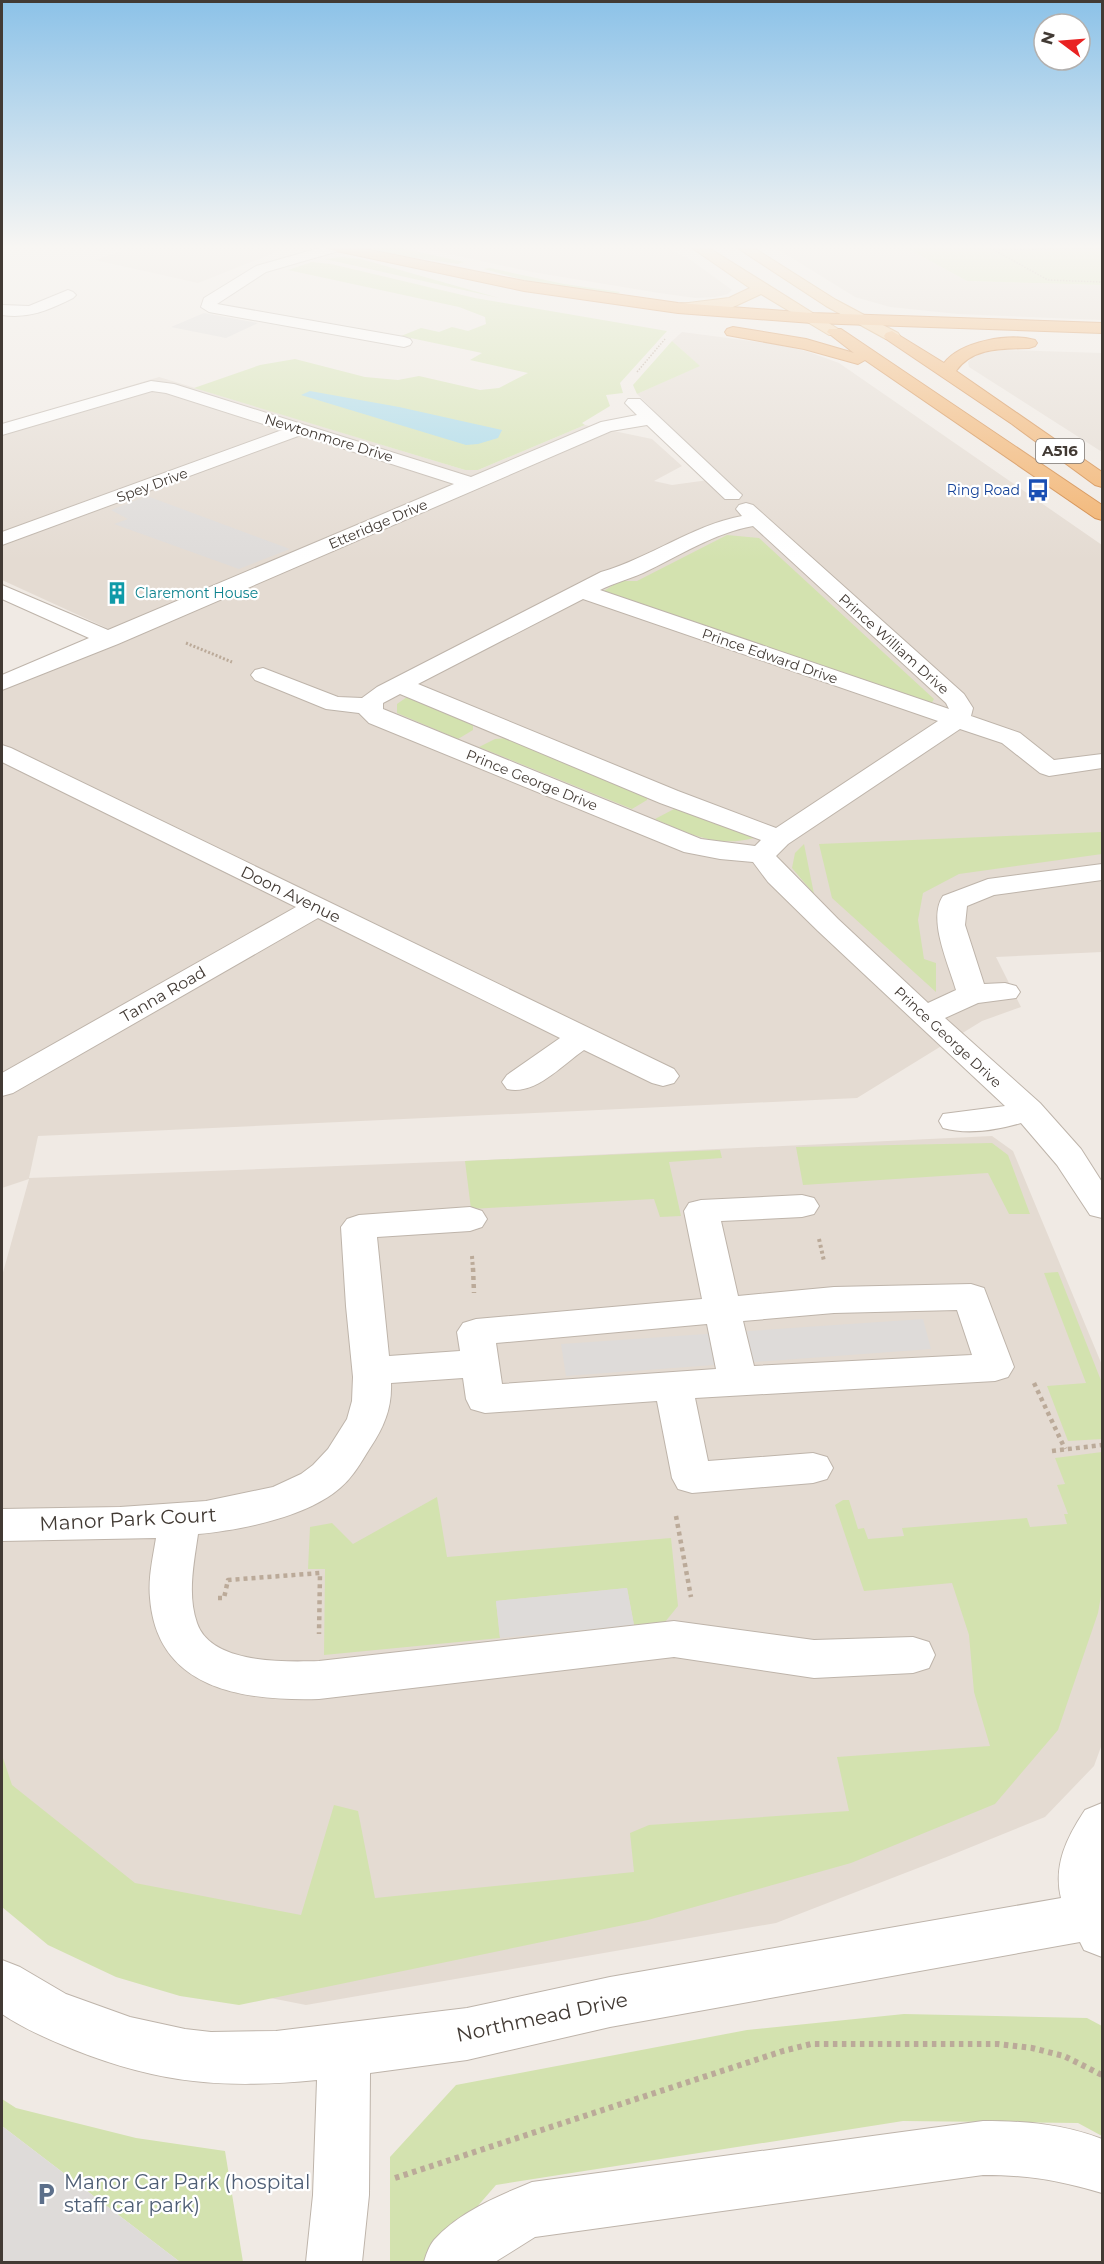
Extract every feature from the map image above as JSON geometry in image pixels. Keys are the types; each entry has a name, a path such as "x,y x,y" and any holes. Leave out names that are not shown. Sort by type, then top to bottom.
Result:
{"highway":[{"path":"831,351 888,369"},
{"name":"A516","path":"862,351 1102,514"},
{"name":"A516","path":"913,351 1018,420 1102,481"},
{"path":"946,373 954,360 971,351"}],"street":[{"name":"Newtonmore Drive","path":"2,430 152,386 168,388 472,483"},
{"name":"Prince William Drive","path":"630,400 745,508 956,699 961,708 958,719"},
{"name":"Etteridge Drive","path":"2,683 607,426 648,419"},
{"name":"Spey Drive","path":"2,539 116,505 301,429"},
{"path":"684,476 709,473"},
{"path":"263,675 334,704 370,706 374,699 399,685 581,591 727,525 745,508"},
{"path":"2,591 110,639"},
{"name":"Prince Edward Drive","path":"581,591 1011,738 1048,768 1102,761"},
{"path":"399,685 669,797 770,846 958,719"},
{"name":"Prince George Drive","path":"370,706 371,712 378,718 694,846 720,851 770,846 778,876 1028,1110 1069,1157 1102,1207"},
{"path":"456,749 497,726"},
{"name":"Doon Avenue","path":"2,753 580,1038 663,1076"},
{"path":"633,821 669,797"},
{"path":"972,994 951,924 953,902 988,887 1102,872"},
{"name":"Tanna Road","path":"4,1081 317,907"},
{"path":"925,1016 972,994 1005,992"},
{"path":"518,1082 580,1038"},
{"path":"955,1121 1001,1118 1028,1110"},
{"path":"738,1381 701,1211 802,1206"},
{"name":"Manor Park Court","path":"2,1525 179,1519 257,1508 287,1499 316,1485 338,1466 369,1414 372,1371 365,1319 359,1227 470,1219"},
{"path":"372,1371 479,1348 724,1309 834,1300 971,1297 995,1367 738,1381 485,1399 479,1348"},
{"path":"673,1386 692,1478 813,1468"},
{"path":"179,1519 171,1598 175,1625 188,1646 205,1662 227,1673 249,1678 284,1682 318,1680 674,1639 814,1659 913,1655"},
{"path":"1097,1925 1083,1888 1086,1852 1102,1825"},
{"name":"Northmead Drive","path":"2,1985 36,2006 77,2025 121,2040 169,2052 222,2058 281,2058 476,2032 630,1999 882,1952 1097,1925"},
{"path":"334,2262 340,2195 344,2051"},
{"path":"452,2262 475,2241 503,2221 532,2210 983,2148 1023,2148 1059,2152 1102,2166"}],"path":[{"path":"630,400 632,394 627,384 655,351"},
{"path":"142,625 263,675"},
{"path":"802,1206 810,1206 834,1300"},
{"path":"470,1219 479,1348"},
{"path":"995,1367 1036,1383 1065,1449"},
{"path":"1052,1451 1102,1445"},
{"path":"692,1478 670,1481 699,1642"},
{"path":"171,1598 224,1598 228,1580 320,1573 318,1680"},
{"path":"340,2195 783,2051 811,2044 999,2044 1032,2048 1064,2056 1102,2075"}],"shaded area":[{"path":"682,351 804,351 839,363 1102,545 1102,952 996,957 1021,1007 982,1021 857,1098 38,1136 29,1178 465,1161 992,1136 1013,1151 1102,1365 1102,1744 1094,1766 1045,1817 776,1923 306,2005 165,1977 2,1904 2,1276 29,1179 2,1188 2,675 111,630 2,580 2,424 159,377 465,470 478,470 585,425 652,439 682,466 654,481 672,485 723,478 637,394 699,366"},
{"path":"1026,351 1102,353 1102,452 969,367 968,362 982,353"},
{"path":"147,496 290,549 239,569 114,524 128,519 111,510"},
{"path":"923,1319 931,1349 566,1376 561,1344"},
{"path":"627,1588 634,1625 500,1638 496,1601"},
{"name":"Manor Car Park (hospital staff car park)","path":"2,2126 180,2262 2,2262"}],"green space":[{"path":"471,351 649,351 620,383 623,393 606,395 610,406 582,423 585,425 478,470 465,470 194,388 260,365 295,359 365,377 398,380 419,376 480,390 499,388 528,373 470,360 482,353"},
{"path":"663,351 683,351 700,366 637,394 633,385"},
{"path":"727,535 759,538 934,699 930,706 602,592 620,581 637,581"},
{"path":"407,697 473,725 473,730 458,739 397,713 397,704"},
{"path":"507,738 647,796 647,800 632,809 479,747 495,739"},
{"path":"674,809 686,810 754,838 728,841 703,838 655,819"},
{"path":"1102,832 1102,854 959,874 923,893 918,920 924,959 936,963 936,992 832,898 819,844"},
{"path":"804,844 814,894 792,868 795,853"},
{"path":"992,1143 1008,1155 1030,1214 1009,1214 988,1173 803,1185 796,1147"},
{"path":"720,1150 722,1158 669,1162 681,1216 660,1217 654,1199 471,1209 465,1161"},
{"path":"1058,1272 1102,1383 1102,1439 1068,1441 1047,1386 1086,1383 1044,1273"},
{"path":"1102,1452 1102,1590 1098,1613 1058,1730 995,1804 851,1863 648,1920 239,2005 180,1996 116,1977 48,1945 2,1907 2,1755 12,1785 135,1883 301,1915 334,1805 358,1811 375,1898 634,1872 630,1833 649,1825 849,1811 837,1757 990,1746 974,1692 969,1635 952,1583 864,1591 835,1505 843,1500 849,1500 858,1529 864,1528 868,1539 904,1536 902,1528 1027,1518 1030,1527 1067,1524 1064,1514 1068,1514 1057,1485 1065,1484 1055,1458"},
{"path":"437,1497 447,1557 671,1538 678,1606 665,1622 634,1625 627,1588 496,1601 500,1638 324,1655 325,1569 308,1569 310,1527 332,1523 353,1544"},
{"path":"904,2014 1087,2018 1102,2026 1102,2136 1078,2123 903,2121 496,2185 429,2262 390,2262 390,2157 456,2085 747,2030"},
{"path":"2,2099 16,2108 136,2138 225,2151 243,2262 180,2262 2,2126"}],"water":[{"path":"310,391 399,407 502,430 498,438 466,445 301,395"}],"place":[{"name":"Ring Road","path":"1038,490"},
{"name":"Claremont House","path":"117,593"},
{"name":"Manor Car Park (hospital staff car park)","path":"46,2194"}]}
